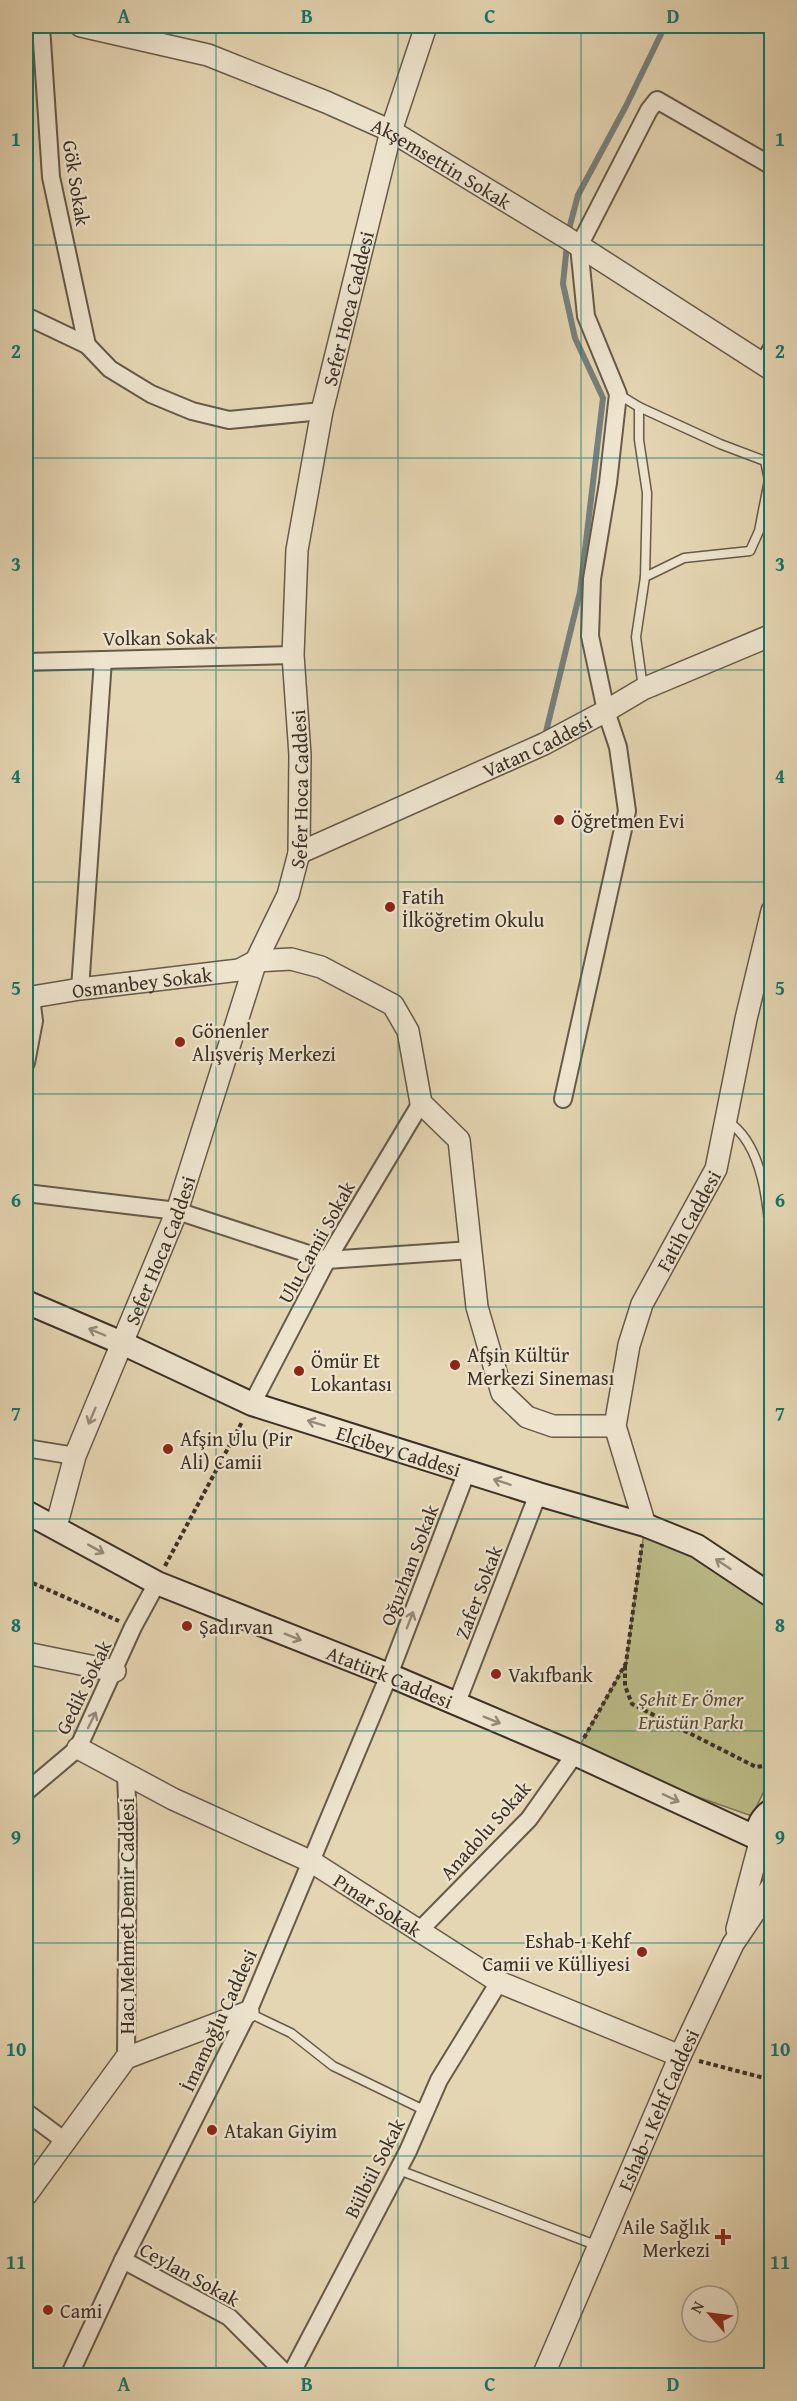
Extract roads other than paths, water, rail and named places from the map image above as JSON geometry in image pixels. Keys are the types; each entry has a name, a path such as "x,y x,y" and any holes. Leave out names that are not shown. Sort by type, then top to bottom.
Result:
{"main road":[{"name":"Elçibey Caddesi","path":"26,1302 122,1343 252,1404 538,1494 645,1525 697,1546 771,1596"},
{"name":"Atatürk Caddesi","path":"28,1519 56,1527 157,1583 389,1675 575,1754 763,1847"},
{"path":"763,1847 760,1821 771,1810"}],"street":[{"name":"Gök Sokak","path":"41,26 51,177 87,345"},
{"name":"Akşemsettin Sokak","path":"81,26 208,55 392,131 768,361"},
{"name":"Sefer Hoca Caddesi","path":"56,1527 75,1456 177,1211 256,961 288,895 299,853 300,755 293,655 297,550 322,411 392,131 426,26"},
{"path":"563,1098 627,811 618,747 606,711 590,636 592,579 608,483 618,393 586,316 579,246 649,110 657,100 771,166"},
{"path":"26,316 87,345 110,369 150,394 192,411 229,420 322,411"},
{"name":"Vatan Caddesi","path":"299,853 544,744 643,689 771,635"},
{"name":"Volkan Sokak","path":"26,662 293,655"},
{"path":"80,989 103,660"},
{"name":"Fatih Caddesi","path":"645,1525 615,1426 630,1345 642,1304 716,1169 746,1019 771,911"},
{"name":"Osmanbey Sokak","path":"28,998 80,989 240,970 256,961 291,959 321,967 393,1005 408,1031 421,1103"},
{"path":"26,1064 33,1021 28,998"},
{"path":"421,1103 459,1140 477,1307 502,1392 527,1417 554,1426 615,1426"},
{"name":"Ulu Camii Sokak","path":"252,1404 327,1260 421,1103"},
{"path":"26,1193 177,1211 327,1260 471,1250"},
{"path":"26,1448 75,1456"},
{"name":"Oğuzhan Sokak","path":"389,1675 467,1471"},
{"name":"Zafer Sokak","path":"456,1705 538,1494"},
{"name":"Gedik Sokak","path":"26,1792 78,1748 157,1583"},
{"path":"26,1653 115,1671"},
{"name":"İmamoğlu Caddesi","path":"69,2376 123,2260 248,2012 389,1675"},
{"name":"Pınar Sokak","path":"78,1748 173,1799 312,1862 499,1982 681,2056"},
{"name":"Anadolu Sokak","path":"420,1930 529,1819 575,1754"},
{"name":"Hacı Mehmet Demir Caddesi","path":"126,1774 128,1826 126,2058"},
{"path":"733,1944 747,1886 763,1847"},
{"path":"733,1944 771,1886"},
{"name":"Eshab-ı Kehf Caddesi","path":"543,2376 681,2056 733,1944"},
{"name":"Bülbül Sokak","path":"289,2376 399,2170 439,2080 499,1982"},
{"name":"Hacı Mehmet Demir Caddesi","path":"26,2195 126,2058 248,2012"},
{"path":"26,2112 65,2140"},
{"name":"Ceylan Sokak","path":"123,2260 229,2317 289,2376"}],"lane":[{"path":"618,393 639,407 720,444 765,461 769,480 759,531 750,551 684,558 645,577"},
{"path":"639,407 639,440 647,493 645,577 636,638 643,689"},
{"path":"726,1120 744,1136 755,1157 764,1188 771,1258"},
{"path":"769,1329 771,1301"},
{"path":"248,2012 291,2033 333,2066 426,2111"},
{"path":"399,2170 598,2246"}],"waterway":[{"path":"568,233 578,195 626,106 665,26"},
{"path":"545,736 580,592 603,398 575,338 563,284 567,244"}],"place":[{"name":"Öğretmen Evi","path":"559,820"},
{"name":"Fatih İlköğretim Okulu","path":"390,907"},
{"name":"Gönenler Alışveriş Merkezi","path":"180,1042"},
{"name":"Afşin Kültür Merkezi Sineması","path":"455,1365"},
{"name":"Ömür Et Lokantası","path":"299,1371"},
{"name":"Afşin Ulu (Pir Ali) Camii","path":"168,1449"},
{"name":"Şadırvan","path":"187,1626"},
{"name":"Vakıfbank","path":"496,1674"},
{"name":"Eshab-ı Kehf Camii ve Külliyesi","path":"642,1952"},
{"name":"Atakan Giyim","path":"212,2130"},
{"name":"Aile Sağlık Merkezi","path":"723,2237"},
{"name":"Cami","path":"48,2310"}],"park label":[{"name":"Şehit Er Ömer Erüstün Parkı","path":"691,1710"}]}
